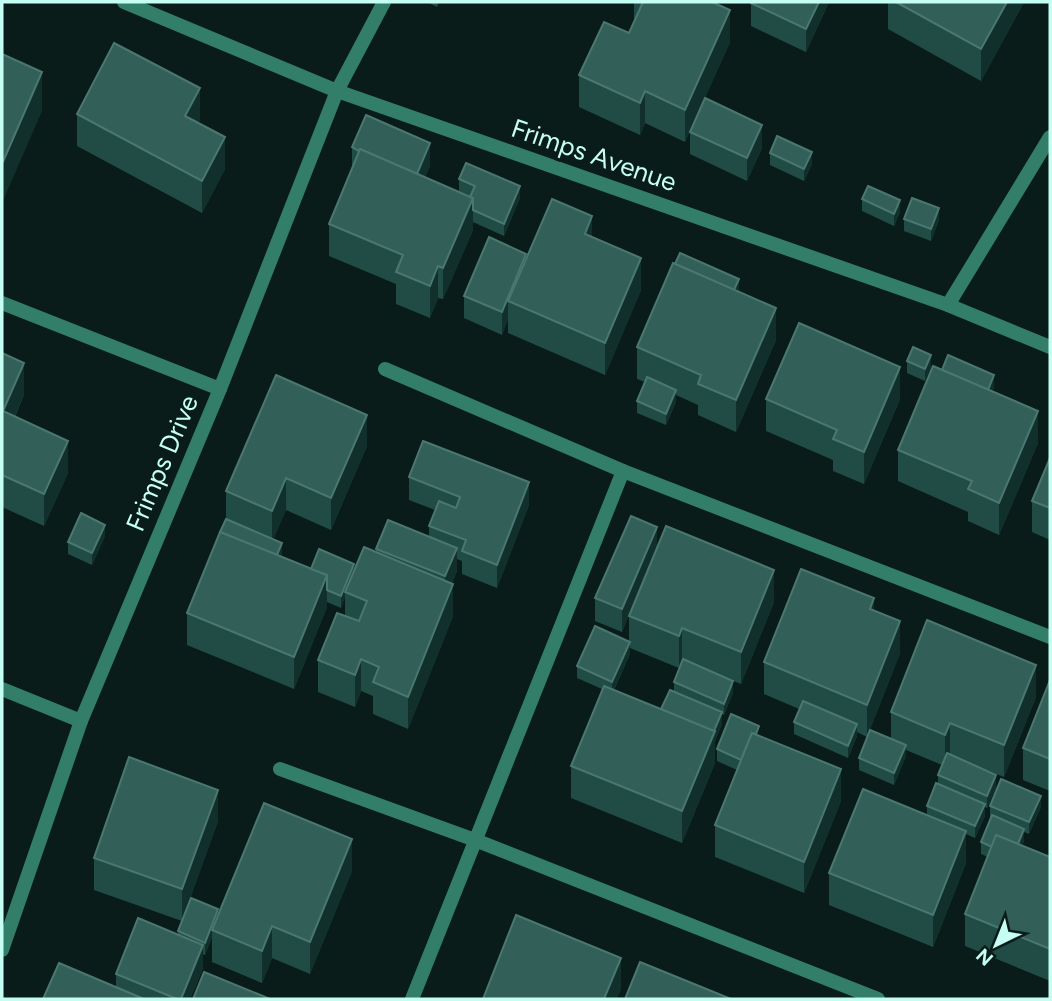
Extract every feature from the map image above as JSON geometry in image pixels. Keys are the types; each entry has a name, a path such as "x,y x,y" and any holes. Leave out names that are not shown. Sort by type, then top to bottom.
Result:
{"street":[{"name":"Frimps Avenue","path":"124,2 337,91 948,305 1050,347"},
{"name":"Frimps Drive","path":"2,950 81,721 220,389 337,91 384,2"},
{"path":"948,305 1050,137"},
{"path":"2,303 220,389"},
{"path":"385,369 622,471 1050,637"},
{"path":"412,999 622,471"},
{"path":"2,689 81,721"},
{"path":"281,769 475,840 878,999"}],"building":[{"path":"643,2 712,2 730,10 685,110 645,91 640,103 579,75 604,22 629,33"},
{"path":"751,2 819,2 806,29"},
{"path":"896,2 1007,2 981,49"},
{"path":"114,43 200,88 185,116 225,137 202,181 77,114"},
{"path":"2,54 42,72 2,164"},
{"path":"705,98 762,125 747,158 690,132"},
{"path":"366,115 430,143 417,174 352,147"},
{"path":"777,136 812,152 804,169 770,153"},
{"path":"360,149 473,198 443,268 438,266 430,286 396,272 403,255 329,224"},
{"path":"466,163 520,186 504,224 473,210 473,198 470,197 475,186 459,179"},
{"path":"868,186 900,200 894,214 862,199"},
{"path":"912,198 939,208 931,229 904,219"},
{"path":"552,199 592,216 585,234 641,258 605,343 508,301"},
{"path":"489,237 526,254 502,312 464,296"},
{"path":"680,253 739,279 734,290 675,264"},
{"path":"673,263 776,308 736,400 698,384 701,375 637,347"},
{"path":"799,323 900,367 864,452 833,439 837,430 766,399"},
{"path":"913,347 931,355 925,369 907,361"},
{"path":"2,353 24,363 3,411 68,441 44,494 2,475"},
{"path":"948,355 994,375 988,390 942,370"},
{"path":"933,366 1038,411 999,503 968,489 972,481 898,450"},
{"path":"276,375 367,415 331,498 286,478 272,511 226,491"},
{"path":"647,377 676,390 666,414 637,401"},
{"path":"423,441 529,482 497,565 462,551 466,540 429,526 439,501 456,508 460,497 409,477"},
{"path":"1050,458 1050,508 1032,501"},
{"path":"81,513 105,525 92,553 68,542"},
{"path":"631,516 657,527 622,609 595,598"},
{"path":"226,519 282,543 277,555 220,532"},
{"path":"388,520 457,548 445,576 376,549"},
{"path":"666,526 774,570 741,652 682,628 679,636 629,616"},
{"path":"220,532 327,575 294,657 187,613"},
{"path":"364,547 453,584 408,697 373,682 379,667 361,659 355,675 318,660 337,613 359,621 367,601 345,592"},
{"path":"319,549 354,564 341,596 327,590 327,575 311,569"},
{"path":"801,569 874,598 870,609 900,621 867,705 764,662"},
{"path":"927,620 1036,665 1004,745 950,723 945,735 891,712"},
{"path":"595,626 630,642 612,682 577,666"},
{"path":"683,659 733,681 724,704 674,682"},
{"path":"1050,680 1050,759 1023,748"},
{"path":"604,686 715,731 682,811 571,766"},
{"path":"670,690 722,712 714,731 661,709"},
{"path":"803,701 857,724 848,746 794,722"},
{"path":"731,714 759,726 756,734 752,733 741,760 717,749"},
{"path":"870,730 906,745 894,773 859,758"},
{"path":"752,733 841,769 804,862 715,825"},
{"path":"947,753 996,775 987,796 938,775"},
{"path":"129,757 218,790 182,889 94,858"},
{"path":"1001,779 1041,796 1029,822 990,806"},
{"path":"936,783 985,804 975,826 927,806"},
{"path":"863,789 966,831 933,915 829,873"},
{"path":"264,803 352,839 310,942 272,926 262,951 212,930"},
{"path":"992,815 1024,829 1018,844 996,835 992,847 981,842"},
{"path":"996,835 1050,857 1050,949 965,914"},
{"path":"191,898 218,909 205,943 178,931"},
{"path":"516,915 621,958 604,999 483,999"},
{"path":"138,918 203,945 181,999 116,974"},
{"path":"640,962 731,999 625,999"},
{"path":"59,963 144,999 43,999"},
{"path":"204,972 270,999 193,999"}]}
